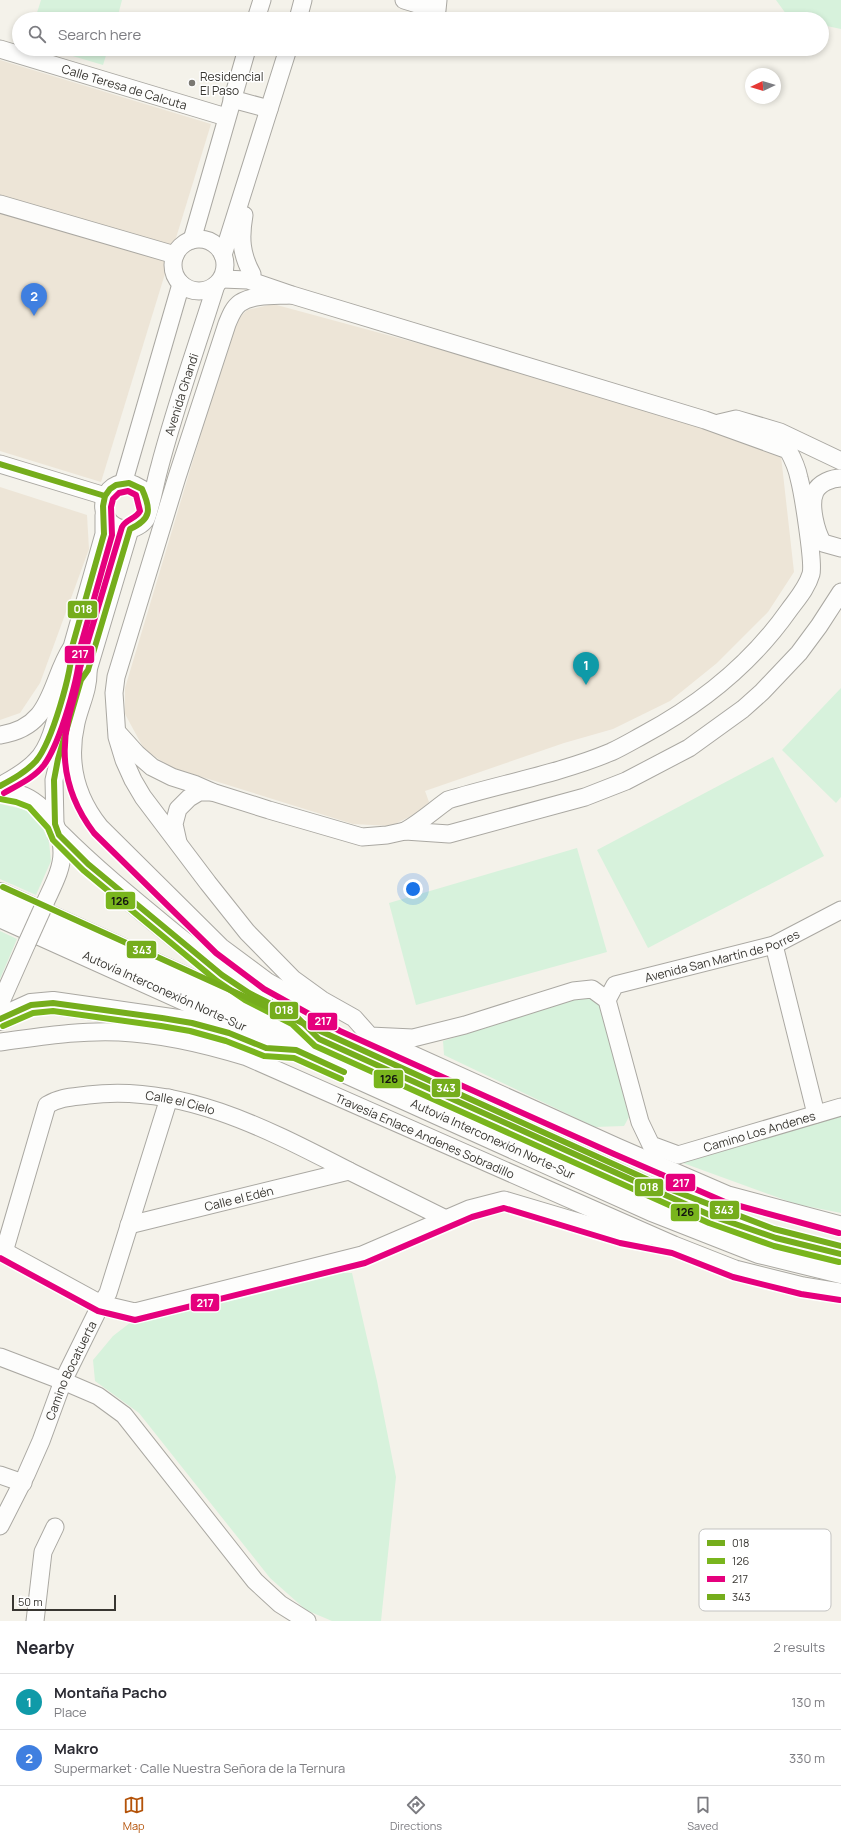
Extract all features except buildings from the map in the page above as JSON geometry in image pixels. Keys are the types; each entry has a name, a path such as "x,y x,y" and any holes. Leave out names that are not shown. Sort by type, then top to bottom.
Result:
{"highway":[{"path":"57,830 88,864 222,975 249,993 296,1016 319,1038"},
{"name":"Autovía Interconexión Norte-Sur","path":"0,894 724,1220 787,1241 841,1254"},
{"name":"Autovía Interconexión Norte-Sur","path":"0,916 652,1210 759,1252 841,1272"},
{"path":"0,1020 31,1005 53,1003 192,1023 229,1033 266,1048 296,1050"}],"street":[{"path":"258,12 262,0"},
{"path":"300,12 304,0"},
{"path":"404,0 437,10 438,0"},
{"name":"Calle Teresa de Calcuta","path":"0,48 12,52"},
{"name":"Calle Teresa de Calcuta","path":"26,56 226,118"},
{"path":"192,240 245,56"},
{"path":"219,282 225,267 224,258 286,56"},
{"path":"232,99 270,109"},
{"path":"248,177 248,200 242,231 244,259 252,274"},
{"path":"0,204 175,255"},
{"path":"116,730 136,754 152,767 172,777 212,792 362,836 387,835 405,831 418,824 448,800 582,763 611,752 684,712 718,687 751,656 775,629 806,586 811,573 810,554 800,479 788,450 715,424 292,295 248,280 219,282 202,291 187,289 176,278 174,271 175,255 181,246 192,240 199,239 214,243 224,258 292,295"},
{"name":"Avenida Ghandi","path":"149,505 204,323 219,282"},
{"path":"123,484 181,284"},
{"path":"204,323 223,303 236,293 250,291 292,295"},
{"path":"292,295 248,299 240,303 234,310 227,324 177,477 116,678 114,693 116,730 124,760 133,780 178,844 248,932 275,961 308,990 354,1018 370,1036 413,1038 466,1025 573,991 592,989 607,1000"},
{"path":"715,424 736,419 780,432 841,461"},
{"path":"732,430 744,429 766,434 790,442 801,452 813,504 817,533 823,543 841,548"},
{"path":"0,464 105,496"},
{"path":"813,504 814,492 818,487 826,481 841,478"},
{"path":"0,735 21,729 34,720 47,704 57,683 66,657 72,647 104,534 103,506 105,496 110,489 116,485 129,483 142,489 149,505 146,518 140,525 130,529 120,529 113,525 104,515"},
{"path":"130,529 88,670 88,682 76,724 72,758 74,777 79,794 87,812 100,827 221,947 268,982 344,1024 617,1147 728,1195 841,1225"},
{"path":"405,831 449,834 466,830 585,796 659,765 689,748 743,709 762,692 799,653 841,592"},
{"path":"0,786 26,770 37,761 43,752 49,740 72,659 72,647"},
{"path":"0,1004 60,868 62,853 57,830 54,780 58,759 81,680 88,670"},
{"path":"0,791 18,794 32,800 44,810 57,830"},
{"path":"178,844 174,824 178,809 189,798 199,792 212,792"},
{"name":"Avenida San Martín de Porres","path":"607,1000 614,985 774,945 841,910"},
{"path":"774,945 816,1114"},
{"name":"Camino Los Andenes","path":"607,1000 640,1122 651,1146 678,1155 841,1107"},
{"name":"Travesía Enlace Andenes Sobradillo","path":"0,1042 92,1032 118,1032 160,1035 205,1044 255,1060 674,1245 736,1269 803,1286 841,1292"},
{"name":"Calle el Cielo","path":"2,1251 47,1105 57,1099 108,1092 156,1095 232,1115 293,1142 444,1218"},
{"name":"Camino Bocatuerta","path":"0,1526 23,1483 42,1441 63,1381 101,1304 108,1293 169,1098"},
{"name":"Calle el Edén","path":"129,1225 349,1171"},
{"path":"2,1251 101,1304 135,1312 362,1255 444,1218 469,1209 504,1200 622,1235 674,1245"},
{"path":"0,1357 98,1396 124,1415 255,1580 280,1604 308,1621"},
{"path":"0,1475 23,1483"},
{"path":"35,1621 43,1552 55,1527"}],"shaded area":[{"path":"0,60 211,124 101,482 0,451"},
{"path":"273,304 465,356 780,447 794,572 768,612 717,663 670,701 613,729 564,743 425,791 429,802 417,813 391,826 353,824 170,767 144,749 125,714 125,688 234,323 247,310"},
{"path":"0,487 87,515 89,549 40,683 20,713 0,720"}],"green space":[{"path":"41,0 122,0 119,12 37,12"},
{"path":"776,0 841,0 841,29 829,26 829,12 785,12"},
{"path":"73,56 106,56 103,65"},
{"path":"841,688 841,797 836,803 782,750"},
{"path":"773,757 824,856 648,948 597,850"},
{"path":"0,804 27,810 41,824 49,842 51,861 36,895 0,879"},
{"path":"577,848 607,952 416,1005 389,903"},
{"path":"0,931 17,939 0,979"},
{"path":"589,995 599,1002 629,1117 624,1126 595,1127 444,1055 443,1041"},
{"path":"841,1116 841,1213 796,1204 683,1163"},
{"path":"326,1273 352,1273 377,1381 396,1477 381,1621 332,1621 306,1610 270,1578 139,1413 95,1381 93,1360 113,1336 135,1319"}],"transit line":[{"name":"018","path":"0,464 105,496"},
{"name":"018","path":"0,786 28,769 36,761 48,739 65,689 69,673 72,647 104,534 103,506 105,496 110,489 116,485 129,483 142,489 147,502 148,513 142,521 130,529 88,670 81,680 58,759 54,780 55,824 59,835 88,864 222,975 249,993 297,1017 319,1039 712,1216 776,1238 841,1254"},
{"name":"217","path":"4,793 36,774 44,765 56,741 73,691 77,675 80,648 112,535 111,507 113,499 119,493 128,491 136,495 140,511 122,527 80,668 66,736 66,766 72,794 85,820 94,833 216,953 264,989 340,1031 725,1202 839,1233"},
{"name":"126","path":"0,799 16,802 29,807 48,828 53,840 83,870 217,981 245,1000 292,1024 315,1046 709,1223 774,1246 839,1262"},
{"name":"343","path":"3,887 664,1187 774,1229 841,1246"},
{"name":"018","path":"0,1019 31,1005 53,1003 162,1018 192,1023 229,1033 266,1048 296,1050 344,1072"},
{"name":"126","path":"3,1026 33,1013 53,1011 161,1026 190,1031 226,1041 264,1056 294,1058 341,1079"},
{"name":"217","path":"0,1258 98,1311 135,1320 365,1263 472,1217 504,1208 620,1243 672,1253 733,1277 801,1294 840,1300"}],"place":[{"name":"Residencial El Paso","path":"192,83"},
{"name":"Makro","path":"34,316"},
{"name":"Montaña Pacho","path":"586,685"}]}
